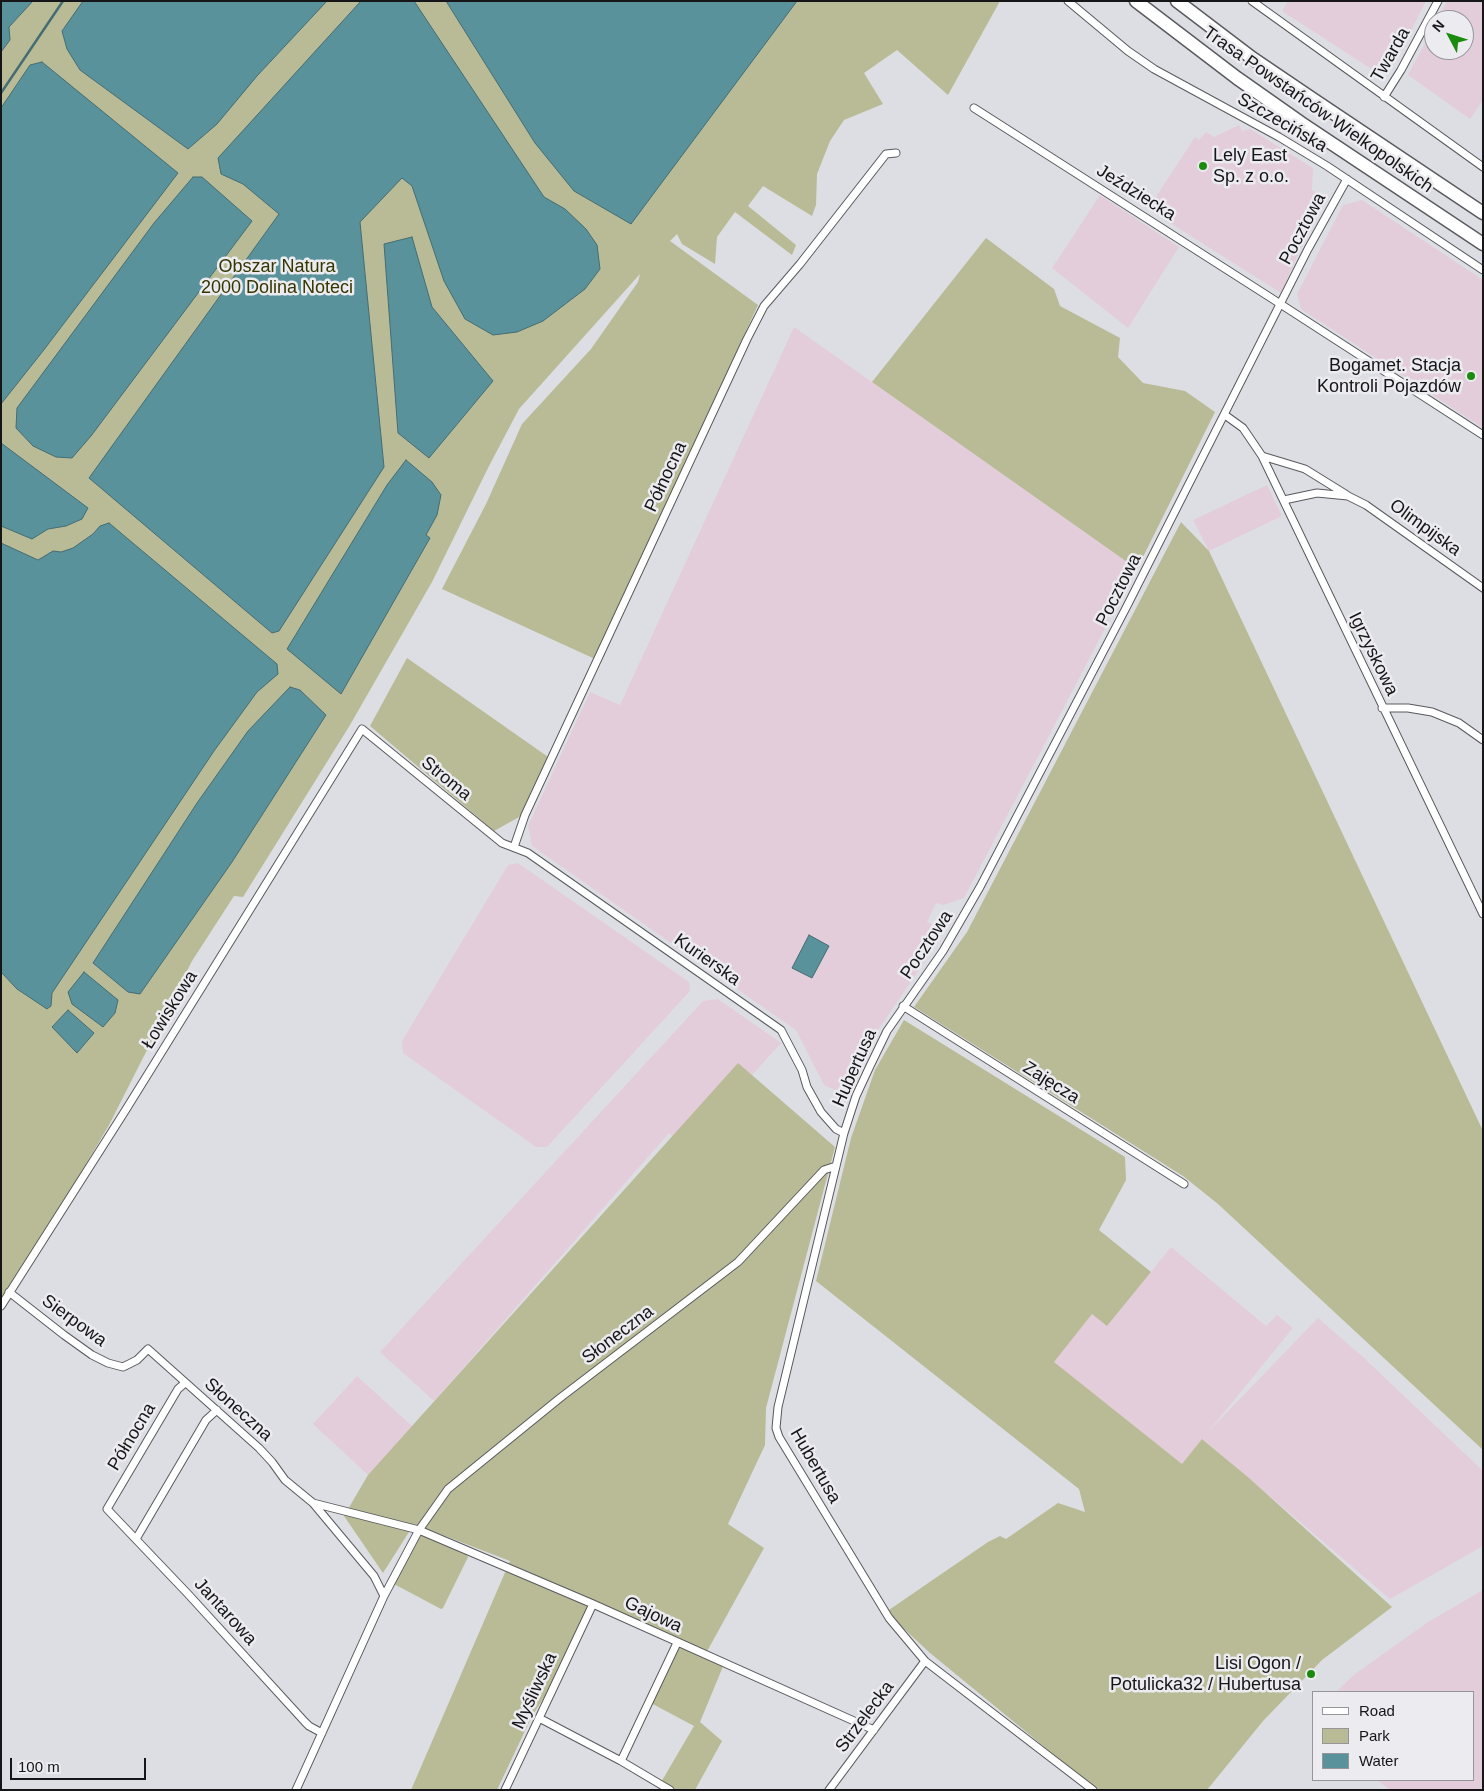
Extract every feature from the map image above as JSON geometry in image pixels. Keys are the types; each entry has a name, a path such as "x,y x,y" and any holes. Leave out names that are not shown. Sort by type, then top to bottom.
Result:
{"highway":[{"name":"Trasa Powstańców Wielkopolskich","path":"1136,1 1208,57 1301,123 1483,244"},
{"name":"Trasa Powstańców Wielkopolskich","path":"1177,1 1283,79 1483,213"}],"street":[{"name":"Szczecińska","path":"1068,1 1128,51 1154,69 1263,128 1346,179 1483,270"},
{"path":"1252,1 1483,167"},
{"name":"Twarda","path":"1384,97 1401,70 1438,1"},
{"name":"Jeździecka","path":"974,108 1483,436"},
{"name":"Północna","path":"514,847 525,815 764,306 800,264 886,154 896,153"},
{"name":"Pocztowa","path":"903,1006 943,951 980,887 1225,415 1308,249 1346,179"},
{"name":"Igrzyskowa","path":"1225,415 1243,428 1262,456 1314,568 1483,914"},
{"name":"Olimpijska","path":"1262,456 1305,469 1366,505 1483,588"},
{"name":"Olimpijska","path":"1284,500 1318,493 1348,496"},
{"path":"1382,708 1408,708 1432,712 1459,724 1483,740"},
{"name":"Stroma","path":"362,729 502,843 514,847"},
{"name":"Łowiskowa","path":"1,1306 131,1102 362,729"},
{"name":"Kurierska","path":"514,847 528,853 780,1030 802,1070 807,1087 821,1112 836,1129 844,1133"},
{"name":"Hubertusa","path":"903,1006 887,1031 856,1096 844,1133 784,1380 776,1428 789,1455 889,1618 925,1661 1093,1790"},
{"name":"Zajęcza","path":"903,1006 1184,1184"},
{"name":"Słoneczna","path":"296,1790 384,1596 419,1530 448,1489 560,1398 738,1262 824,1170 836,1166"},
{"name":"Sierpowa","path":"10,1292 64,1335 92,1355 108,1363 123,1367 137,1360 148,1349"},
{"name":"Słoneczna","path":"148,1349 272,1462 284,1480 313,1503 419,1530"},
{"name":"Północna","path":"107,1509 178,1389 185,1383"},
{"path":"136,1539 206,1420 217,1410"},
{"path":"313,1503 374,1576 384,1596"},
{"name":"Jantarowa","path":"107,1509 305,1722 322,1733"},
{"name":"Gajowa","path":"419,1530 593,1604 874,1730"},
{"name":"Myśliwska","path":"505,1790 593,1604"},
{"path":"621,1761 677,1643"},
{"name":"Strzelecka","path":"829,1790 925,1661"},
{"path":"539,1718 621,1761 670,1790"}],"shaded area":[{"path":"1288,1 1426,1 1393,66 1379,74 1282,11"},
{"path":"1447,1 1483,1 1483,100 1470,119 1408,75 1424,45 1424,60 1474,60 1474,10 1442,10"},
{"path":"1239,125 1242,131 1250,129 1313,168 1312,190 1322,196 1281,293 1148,209 1195,137 1199,140 1206,132 1214,137"},
{"path":"1100,195 1179,247 1128,328 1052,268"},
{"path":"1362,200 1483,280 1483,428 1301,309 1297,294 1343,205"},
{"path":"794,327 1137,569 1130,581 1121,586 1118,585 1104,610 1107,611 1109,621 964,898 943,905 936,903 927,922 933,925 938,942 878,1030 848,1096 824,1085 796,1030 532,846 528,826 590,692 620,705"},
{"path":"1267,485 1282,516 1209,551 1193,520"},
{"path":"518,863 689,982 690,991 547,1147 536,1147 403,1053 402,1041 508,865"},
{"path":"718,999 781,1043 686,1148 669,1133 434,1401 380,1352 703,1001"},
{"path":"1171,1247 1266,1326 1277,1315 1293,1328 1208,1432 1318,1318 1363,1357 1483,1471 1483,1546 1390,1599 1203,1439 1182,1464 1053,1362 1092,1314 1108,1325"},
{"path":"357,1376 412,1426 368,1475 313,1424"},
{"path":"1483,1590 1483,1790 1390,1790 1378,1781 1474,1781 1474,1691 1337,1691 1355,1674 1428,1622"}],"green space":[{"name":"Obszar Natura 2000 Dolina Noteci","path":"1,1 1000,1 948,95 897,50 864,73 883,104 844,120 830,141 817,174 816,205 812,216 763,186 748,206 796,245 792,255 735,212 717,237 715,264 682,244 677,234 670,241 758,305 595,659 442,589 486,504 522,424 591,349 638,282 640,274 519,409 432,582 350,725 243,897 234,896 192,961 157,1029 159,1031 147,1050 109,1125 1,1308"},
{"path":"986,238 1054,289 1060,306 1120,338 1118,357 1143,383 1185,391 1215,412 1137,569 872,382"},
{"path":"1181,522 1209,551 1483,1131 1483,1450 1218,1204 1183,1176 914,1007 967,932"},
{"path":"407,658 551,759 521,816 494,831 370,726"},
{"path":"904,1020 1125,1157 1126,1180 1099,1230 1151,1272 1107,1326 1092,1314 1054,1362 1182,1464 1202,1439 1249,1478 1392,1607 1322,1660 1263,1721 1207,1790 1097,1790 930,1653 886,1612 988,1542 1000,1536 1006,1539 1058,1503 1085,1512 1079,1489 816,1281 851,1138 875,1070"},
{"path":"738,1063 835,1147 766,1408 765,1445 728,1524 764,1548 705,1655 724,1664 700,1722 722,1741 695,1790 671,1790 660,1784 694,1726 649,1702 677,1643 592,1601 564,1666 532,1716 497,1790 411,1790 510,1561 414,1524 383,1573 344,1516 368,1475"},
{"path":"419,1536 466,1554 468,1557 441,1609 394,1584"}],"water":[{"path":"1,1 33,1 9,27 10,40 1,52"},
{"path":"83,1 327,1 257,76 217,124 188,149 80,70 67,49 62,31"},
{"path":"361,1 414,1 544,197 565,209 586,229 597,245 600,269 585,289 543,321 517,332 493,335 465,319 444,281 412,186 402,178 360,222 384,467 279,631 272,633 89,478 279,214 243,184 221,174 218,158"},
{"path":"446,1 797,1 631,224 574,191 535,143"},
{"path":"42,62 178,173 1,404 1,108 30,65"},
{"path":"193,177 202,177 252,221 91,436 72,458 56,457 33,446 16,428 17,408 154,223"},
{"path":"412,237 432,307 493,381 429,458 398,433 384,244"},
{"path":"1,443 88,508 82,519 66,526 48,529 32,539 1,526"},
{"path":"406,460 432,482 441,495 437,515 426,535 430,538 341,694 287,649 387,485"},
{"path":"109,523 277,664 278,674 257,692 214,751 52,993 51,1006 47,1009 17,989 1,972 1,543 38,560 53,551 61,552 73,548 93,534 100,526"},
{"path":"290,687 300,690 326,715 232,862 140,994 128,992 93,963 197,803 248,731"},
{"path":"809,935 829,946 812,978 792,968"},
{"path":"84,972 118,1000 115,1013 103,1027 72,1004 68,992"},
{"path":"68,1010 94,1033 77,1053 52,1027"}],"waterway":[{"path":"1,93 63,1"}],"place":[{"name":"Lely East Sp. z o.o.","path":"1203,166"},
{"name":"Bogamet. Stacja Kontroli Pojazdów","path":"1471,376"},
{"name":"Lisi Ogon / Potulicka32 / Hubertusa","path":"1311,1674"}]}
